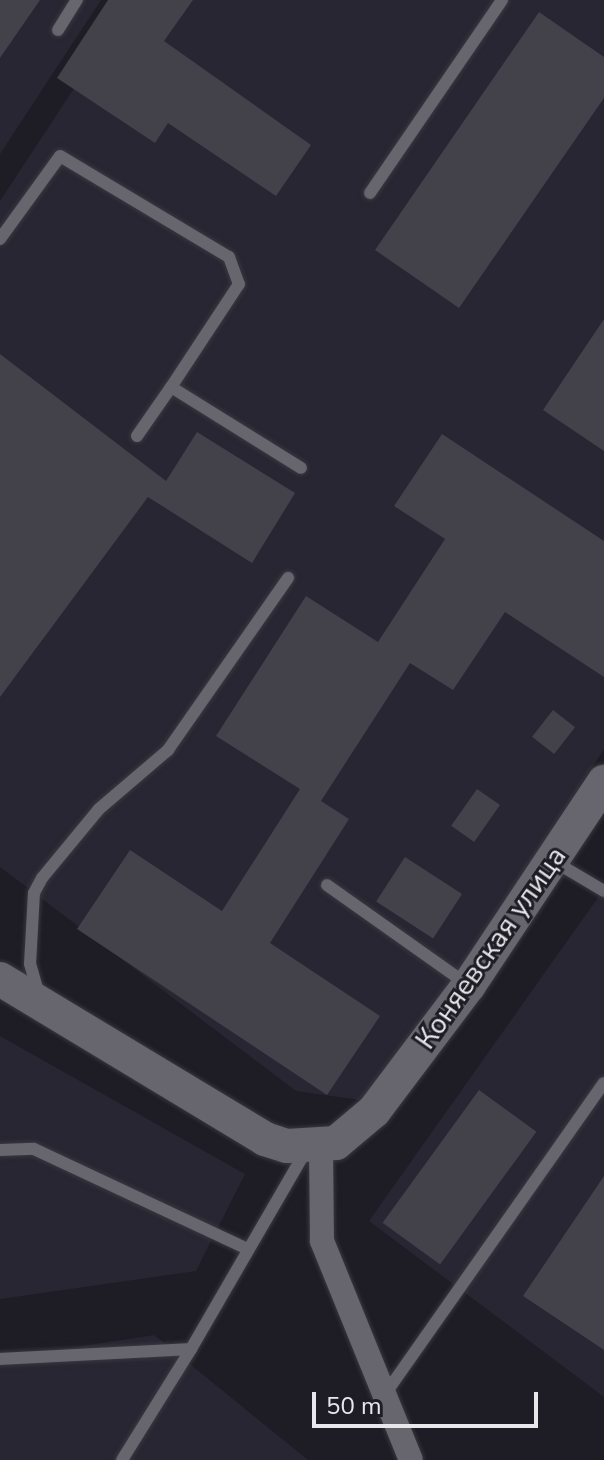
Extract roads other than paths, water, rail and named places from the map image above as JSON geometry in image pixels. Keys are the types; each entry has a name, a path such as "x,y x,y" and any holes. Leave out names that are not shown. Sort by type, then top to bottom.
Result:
{"street":[{"name":"Коняевская улица","path":"315,1147 374,1111 469,985 604,782"},
{"path":"0,979 265,1139 315,1147 322,1241 388,1390 411,1460"}],"lane":[{"path":"58,30 77,0"},
{"path":"370,193 502,0"},
{"path":"0,239 60,156 229,257 239,284 137,436"},
{"path":"171,387 301,468"},
{"path":"42,1002 30,964 34,893 42,878 99,809 168,750 288,578"},
{"path":"553,861 604,891"},
{"path":"327,885 469,985"},
{"path":"388,1390 604,1083"},
{"path":"122,1460 191,1349 247,1249 315,1147"},
{"path":"0,1150 34,1149 247,1249"},
{"path":"0,1359 191,1349"}]}
